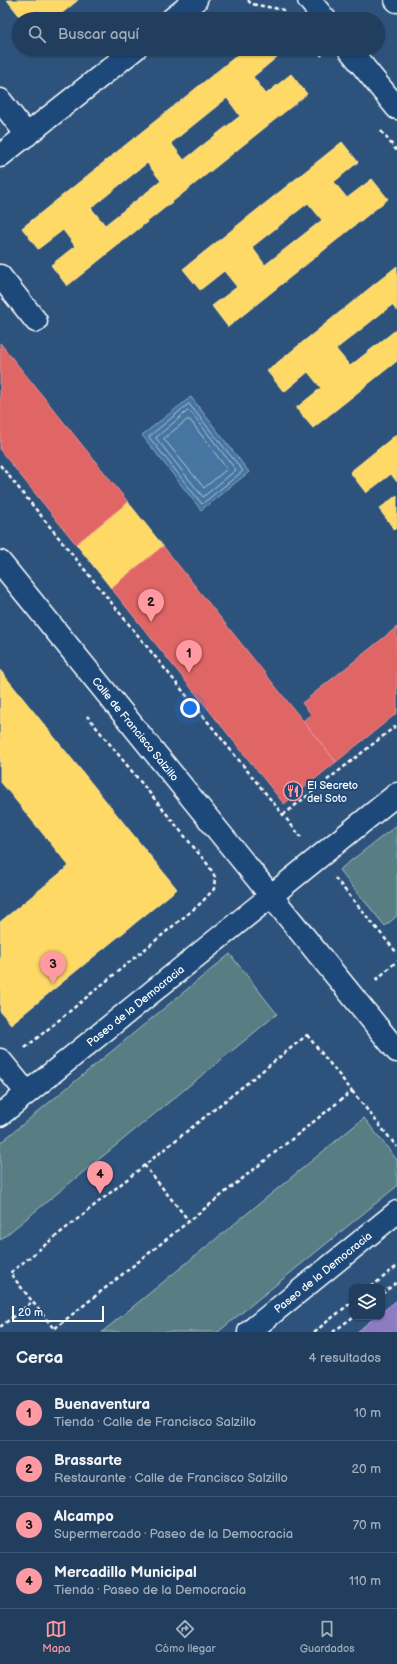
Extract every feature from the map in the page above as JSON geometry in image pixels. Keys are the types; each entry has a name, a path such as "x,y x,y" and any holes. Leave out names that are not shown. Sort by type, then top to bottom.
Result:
{"street":[{"path":"181,12 196,0"},
{"path":"309,0 319,12"},
{"path":"0,156 126,56"},
{"path":"355,56 397,108"},
{"path":"0,100 27,135"},
{"path":"0,276 36,321"},
{"name":"Calle de Francisco Salzillo","path":"0,562 270,895"},
{"name":"Paseo de la Democracia","path":"0,1114 397,794"},
{"path":"270,895 397,1051"},
{"path":"2,1062 27,1093"},
{"name":"Paseo de la Democracia","path":"249,1332 397,1212"}],"path":[{"path":"248,0 251,4 285,10"},
{"path":"0,465 283,815 397,953"},
{"path":"2,1062 195,908 214,889 215,877 209,866 84,713"},
{"path":"283,815 397,725"},
{"path":"379,984 375,979 397,961"},
{"path":"352,1091 54,1329 10,1273 307,1035 352,1091 397,1147"},
{"path":"144,1165 189,1221"},
{"path":"375,1284 397,1266"},
{"path":"385,1292 397,1282"},
{"path":"0,1327 33,1301"},
{"path":"314,1332 349,1304"},
{"path":"334,1332 349,1320"}],"green space":[{"path":"397,825 397,916 385,926 339,870"},
{"path":"230,954 277,1014 0,1240 0,1143"},
{"path":"364,1118 397,1160 397,1186 218,1332 102,1332"}],"water":[{"path":"191,397 249,472 201,510 142,435"}],"building: Viviendas":[{"path":"7,0 78,0 63,12 16,12"},
{"path":"236,56 277,57 253,77 266,94 291,74 307,94 67,286 51,265 75,246 63,230 38,249 22,228","holes":["227,98 240,116 184,160 171,143","147,163 161,181 105,225 91,208"]},
{"path":"342,142 358,162 334,182 347,198 372,179 388,199 228,327 212,306 237,287 224,271 200,290 183,269","holes":["308,203 322,220 265,265 252,247"]},
{"path":"397,266 397,311 392,305 336,349 350,366 397,329 397,361 313,428 296,408 321,388 308,372 284,392 267,371"},
{"path":"397,434 397,482 391,474 366,493 350,472"},
{"path":"397,495 397,528 395,530 379,509"},
{"path":"128,502 163,546 111,588 76,544"},
{"path":"0,670 177,889 11,1024 0,1011 0,922 69,866 0,781"}],"building: Comercios":[{"path":"0,343 128,502 76,544 0,450"},
{"path":"163,546 336,762 284,804 111,588"},
{"path":"397,627 397,713 336,762 303,721 311,714 302,703"}],"building: Oficinas":[{"path":"397,1300 397,1332 357,1332 371,1320 385,1320 385,1310"}],"place":[{"name":"Brassarte","path":"151,622"},
{"name":"Buenaventura","path":"189,673"},
{"name":"El Secreto del Soto","path":"293,791"},
{"name":"Alcampo","path":"53,984"},
{"name":"Mercadillo Municipal","path":"100,1194"}]}
